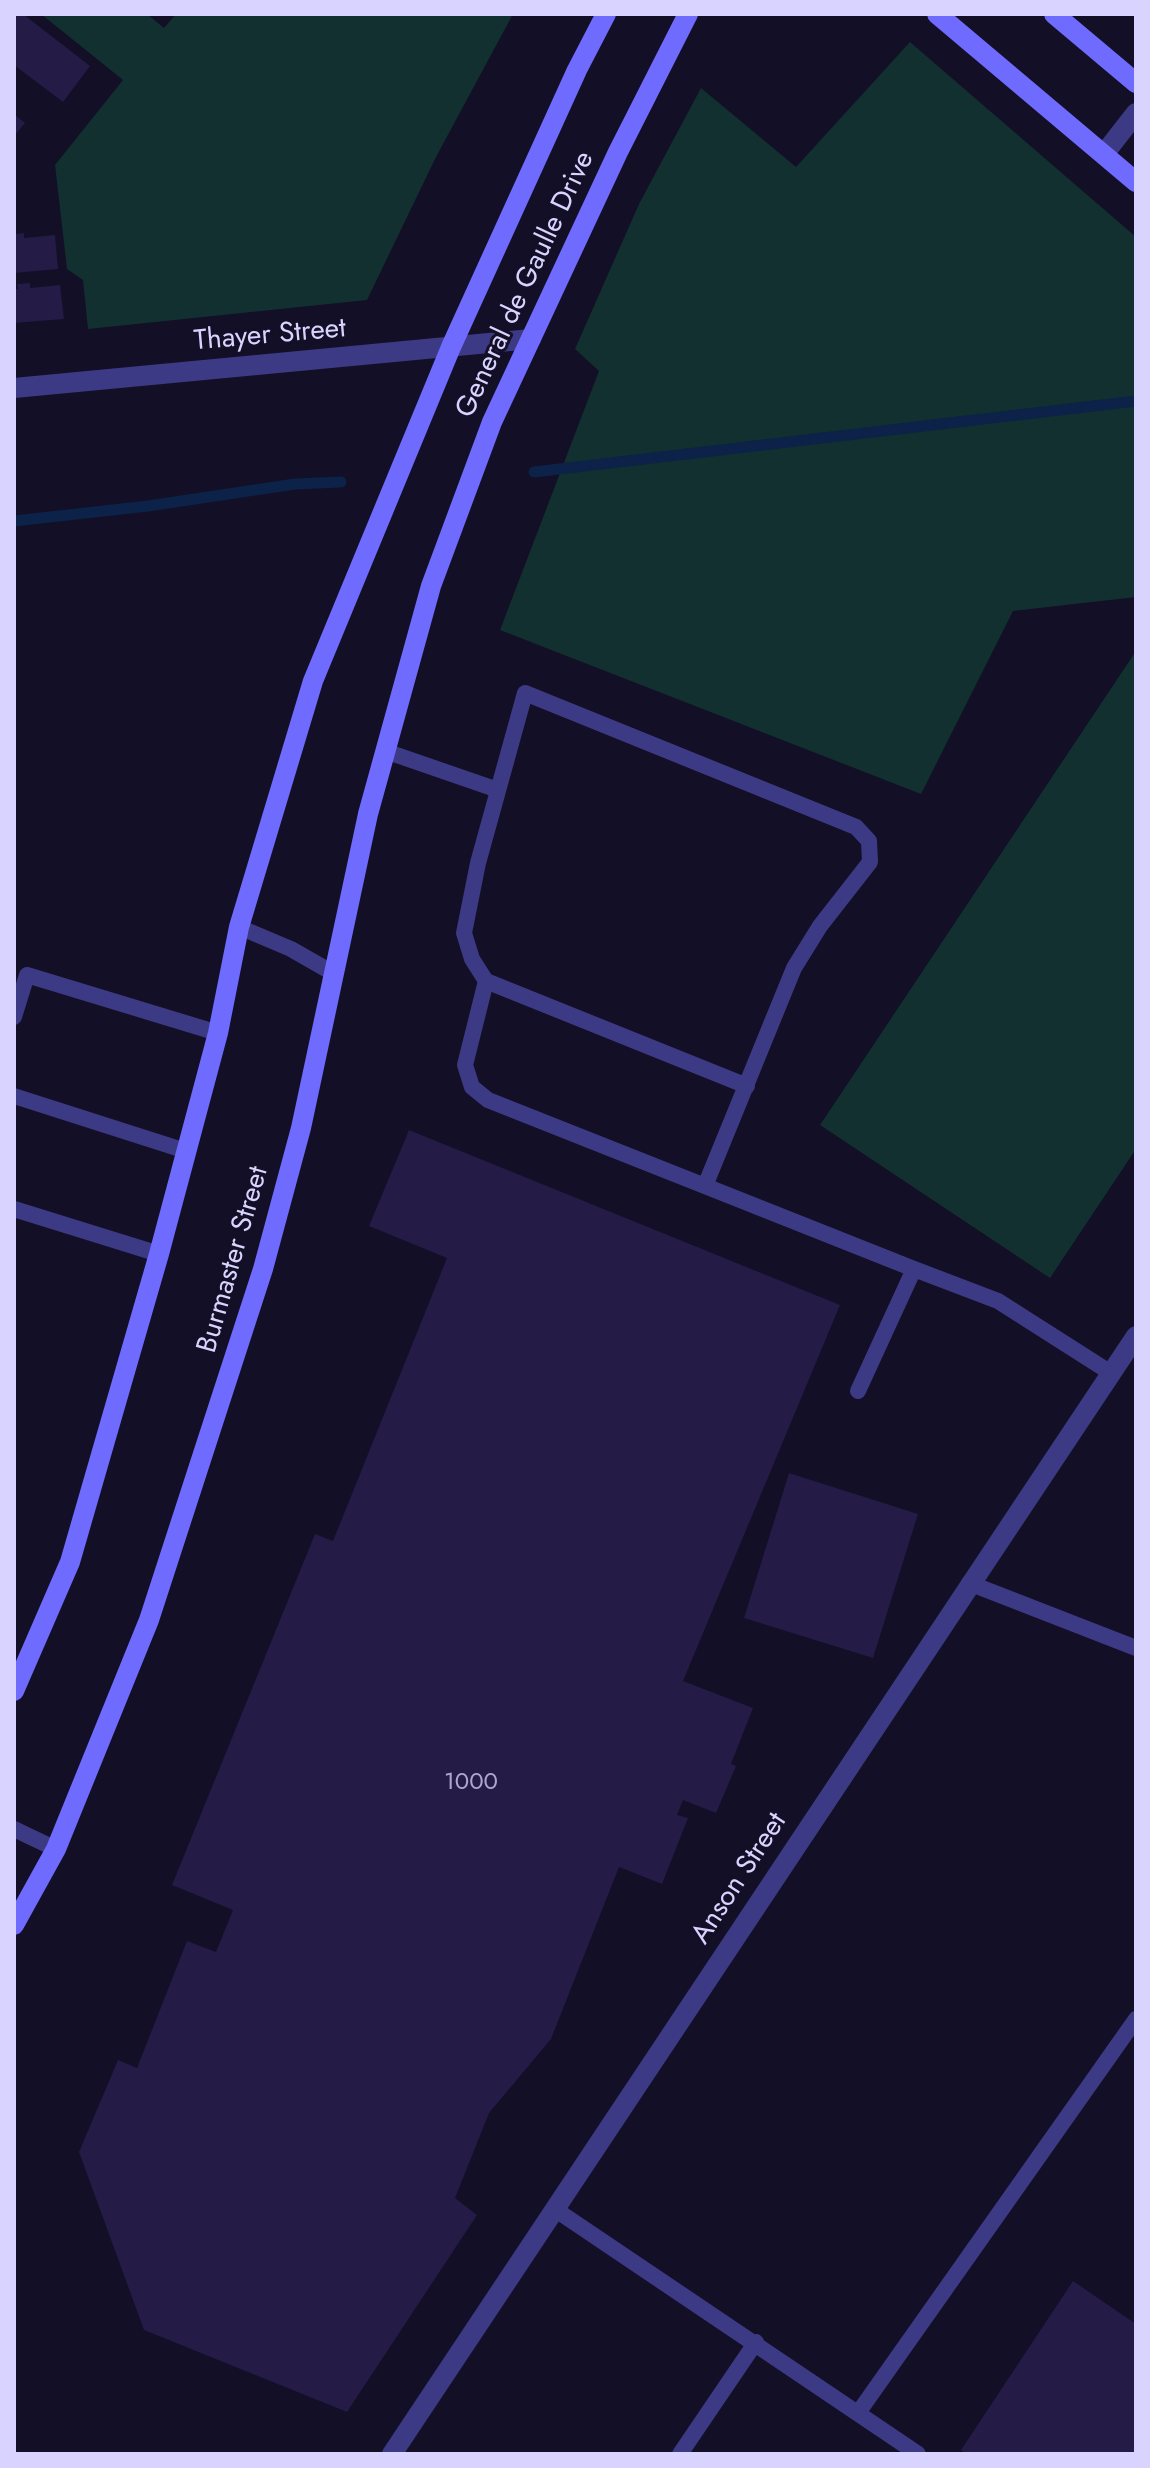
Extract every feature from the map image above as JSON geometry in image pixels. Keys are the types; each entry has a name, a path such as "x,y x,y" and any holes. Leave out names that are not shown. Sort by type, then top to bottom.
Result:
{"main road":[{"name":"General de Gaulle Drive","path":"239,927 313,681 451,347 577,70 606,14"},
{"name":"General de Gaulle Drive","path":"431,586 492,422 618,152 688,14"},
{"path":"937,14 1136,182"},
{"path":"1054,14 1136,83"},
{"name":"Burmaster Street","path":"14,1925 56,1849 149,1620 263,1269 301,1128 368,814 431,586"},
{"path":"14,1691 70,1562 159,1254 218,1033 239,927"}],"street":[{"path":"1104,154 1136,113"},
{"name":"Thayer Street","path":"14,388 531,339"},
{"name":"Anson Street","path":"392,2454 1136,1336"}],"lane":[{"path":"705,1186 747,1086 794,968 820,926 870,862 869,841 856,827 525,693 478,863 464,933 472,959 486,981 747,1086"},
{"path":"385,751 498,790"},
{"path":"239,927 291,949 333,973"},
{"path":"14,1017 27,975 218,1033"},
{"path":"486,981 465,1065 472,1087 488,1100 998,1301 1111,1373"},
{"path":"14,1096 186,1151"},
{"path":"14,1209 159,1254"},
{"path":"858,1391 914,1269"},
{"path":"969,1583 1136,1648"},
{"path":"14,1829 56,1849"},
{"path":"858,2413 1136,2019"},
{"path":"556,2210 918,2454"},
{"path":"680,2454 756,2342"}],"green space":[{"path":"41,14 147,14 164,28 176,14 513,14 436,157 367,300 88,329 83,280 67,269 55,165 123,80"},
{"path":"910,42 1136,237 1136,597 1013,611 921,794 500,630 599,371 575,349 639,204 701,88 796,167"},
{"path":"1136,651 1136,1149 1050,1278 820,1125"}],"building":[{"path":"16,14 23,14 90,66 63,102 14,65"},
{"path":"14,114 25,123 14,136"},
{"path":"24,233 24,238 55,235 58,269 14,273 14,234"},
{"path":"30,283 30,288 60,285 64,319 14,323 14,289 18,289 17,284"},
{"path":"409,1130 840,1305 683,1681 753,1708 731,1764 736,1766 716,1813 683,1800 677,1815 688,1818 662,1884 619,1867 551,2039 489,2113 455,2198 477,2215 347,2412 144,2330 79,2152 118,2060 137,2068 187,1941 216,1952 233,1910 172,1885 315,1534 333,1541 447,1258 369,1226"},
{"path":"789,1473 918,1514 873,1658 744,1618"},
{"path":"1073,2281 1136,2324 1136,2454 966,2454 961,2450"}],"waterway":[{"path":"534,472 1136,401"},
{"path":"14,521 148,506 295,484 341,482"}]}
